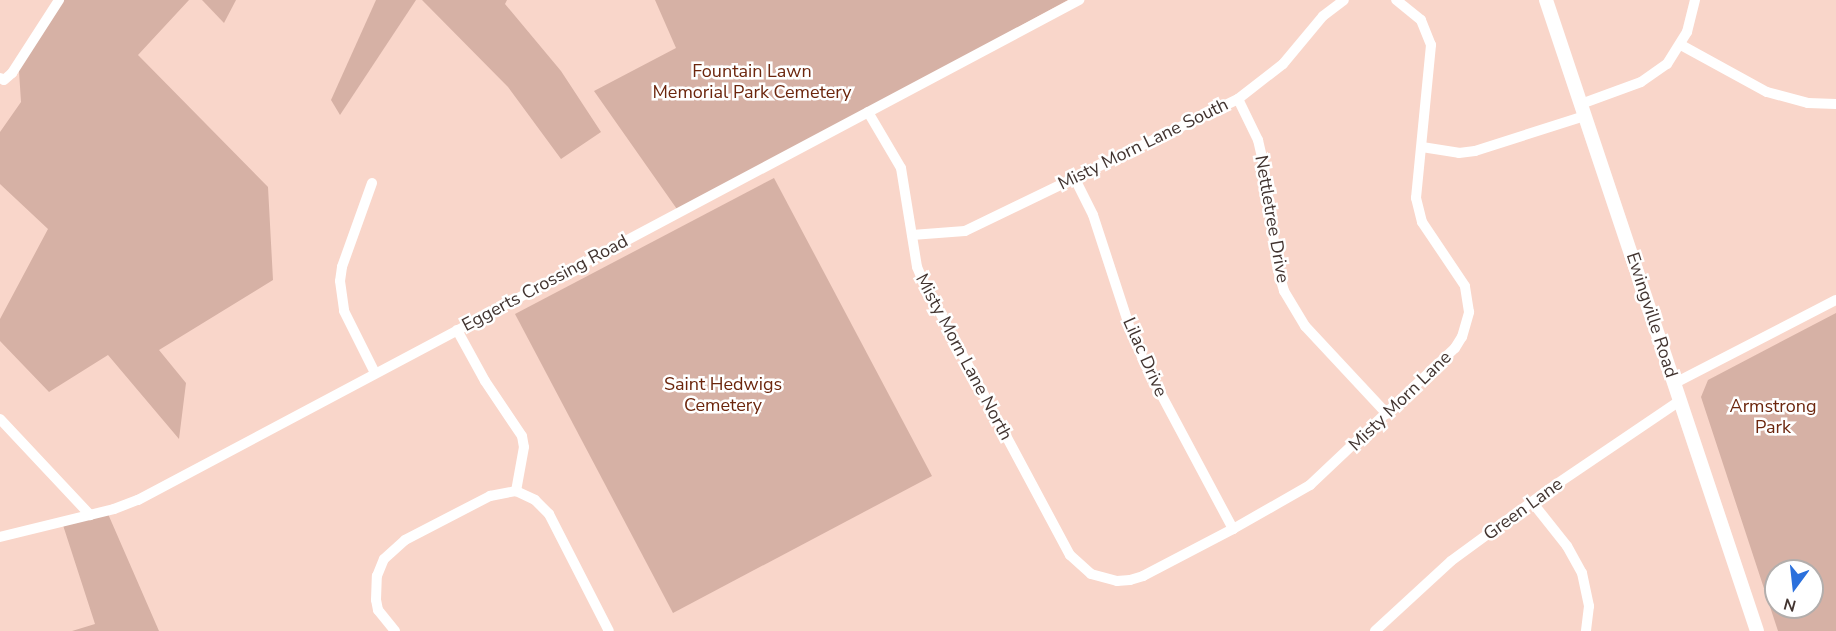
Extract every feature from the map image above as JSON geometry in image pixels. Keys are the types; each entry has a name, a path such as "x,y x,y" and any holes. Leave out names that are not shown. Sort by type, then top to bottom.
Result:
{"main road":[{"name":"Ewingville Road","path":"1546,0 1757,631"}],"street":[{"path":"2,79 12,73 59,0"},
{"name":"Misty Morn Lane South","path":"912,236 965,231 1238,99 1275,71 1327,11 1344,0"},
{"name":"Misty Morn Lane","path":"1104,579 1116,581 1143,576 1283,502 1323,475 1455,348 1467,326 1469,312 1465,286 1422,222 1416,198 1432,57 1427,32 1420,20 1396,0"},
{"path":"1422,147 1459,153 1475,151 1583,110 1641,82 1667,64 1681,45 1695,0"},
{"name":"Eggerts Crossing Road","path":"0,537 90,515 138,500 1072,2"},
{"path":"1681,45 1767,92 1808,103 1836,104"},
{"name":"Nettletree Drive","path":"1238,99 1258,140 1278,270 1284,291 1305,326 1387,414"},
{"name":"Misty Morn Lane North","path":"868,112 901,168 917,267 923,282 1070,555 1091,574 1104,579"},
{"name":"Lilac Drive","path":"1074,177 1093,215 1131,331 1146,366 1233,529"},
{"path":"372,183 342,267 340,281 344,311 375,373"},
{"path":"1675,383 1836,300"},
{"path":"457,330 485,381 517,424 522,436 524,447 516,491"},
{"name":"Green Lane","path":"1375,631 1451,561 1532,502 1681,400"},
{"path":"0,419 90,515"},
{"path":"395,631 378,610 376,600 376,576 384,559 405,540 490,496 516,491 535,500 549,514 609,631"},
{"path":"1532,502 1567,546 1582,573 1588,606 1586,631"}],"green space":[{"path":"56,0 189,0 138,55 268,187 273,280 159,350 186,383 179,439 108,355 49,392 0,341 0,319 48,229 0,184 0,132 21,102 18,56"},
{"path":"202,0 236,0 224,23"},
{"path":"376,0 416,0 340,115 331,100"},
{"path":"422,0 507,0 505,4 561,71 601,132 561,159 508,87"},
{"name":"Fountain Lawn Memorial Park Cemetery","path":"655,0 1068,0 679,212 594,91 676,48"},
{"name":"Saint Hedwigs Cemetery","path":"774,178 932,476 673,613 515,314"},
{"name":"Armstrong Park","path":"1836,313 1836,631 1778,631 1774,619 1824,619 1824,559 1764,559 1764,588 1701,397 1708,380"},
{"path":"105,507 159,631 72,631 95,624 61,519"}]}
